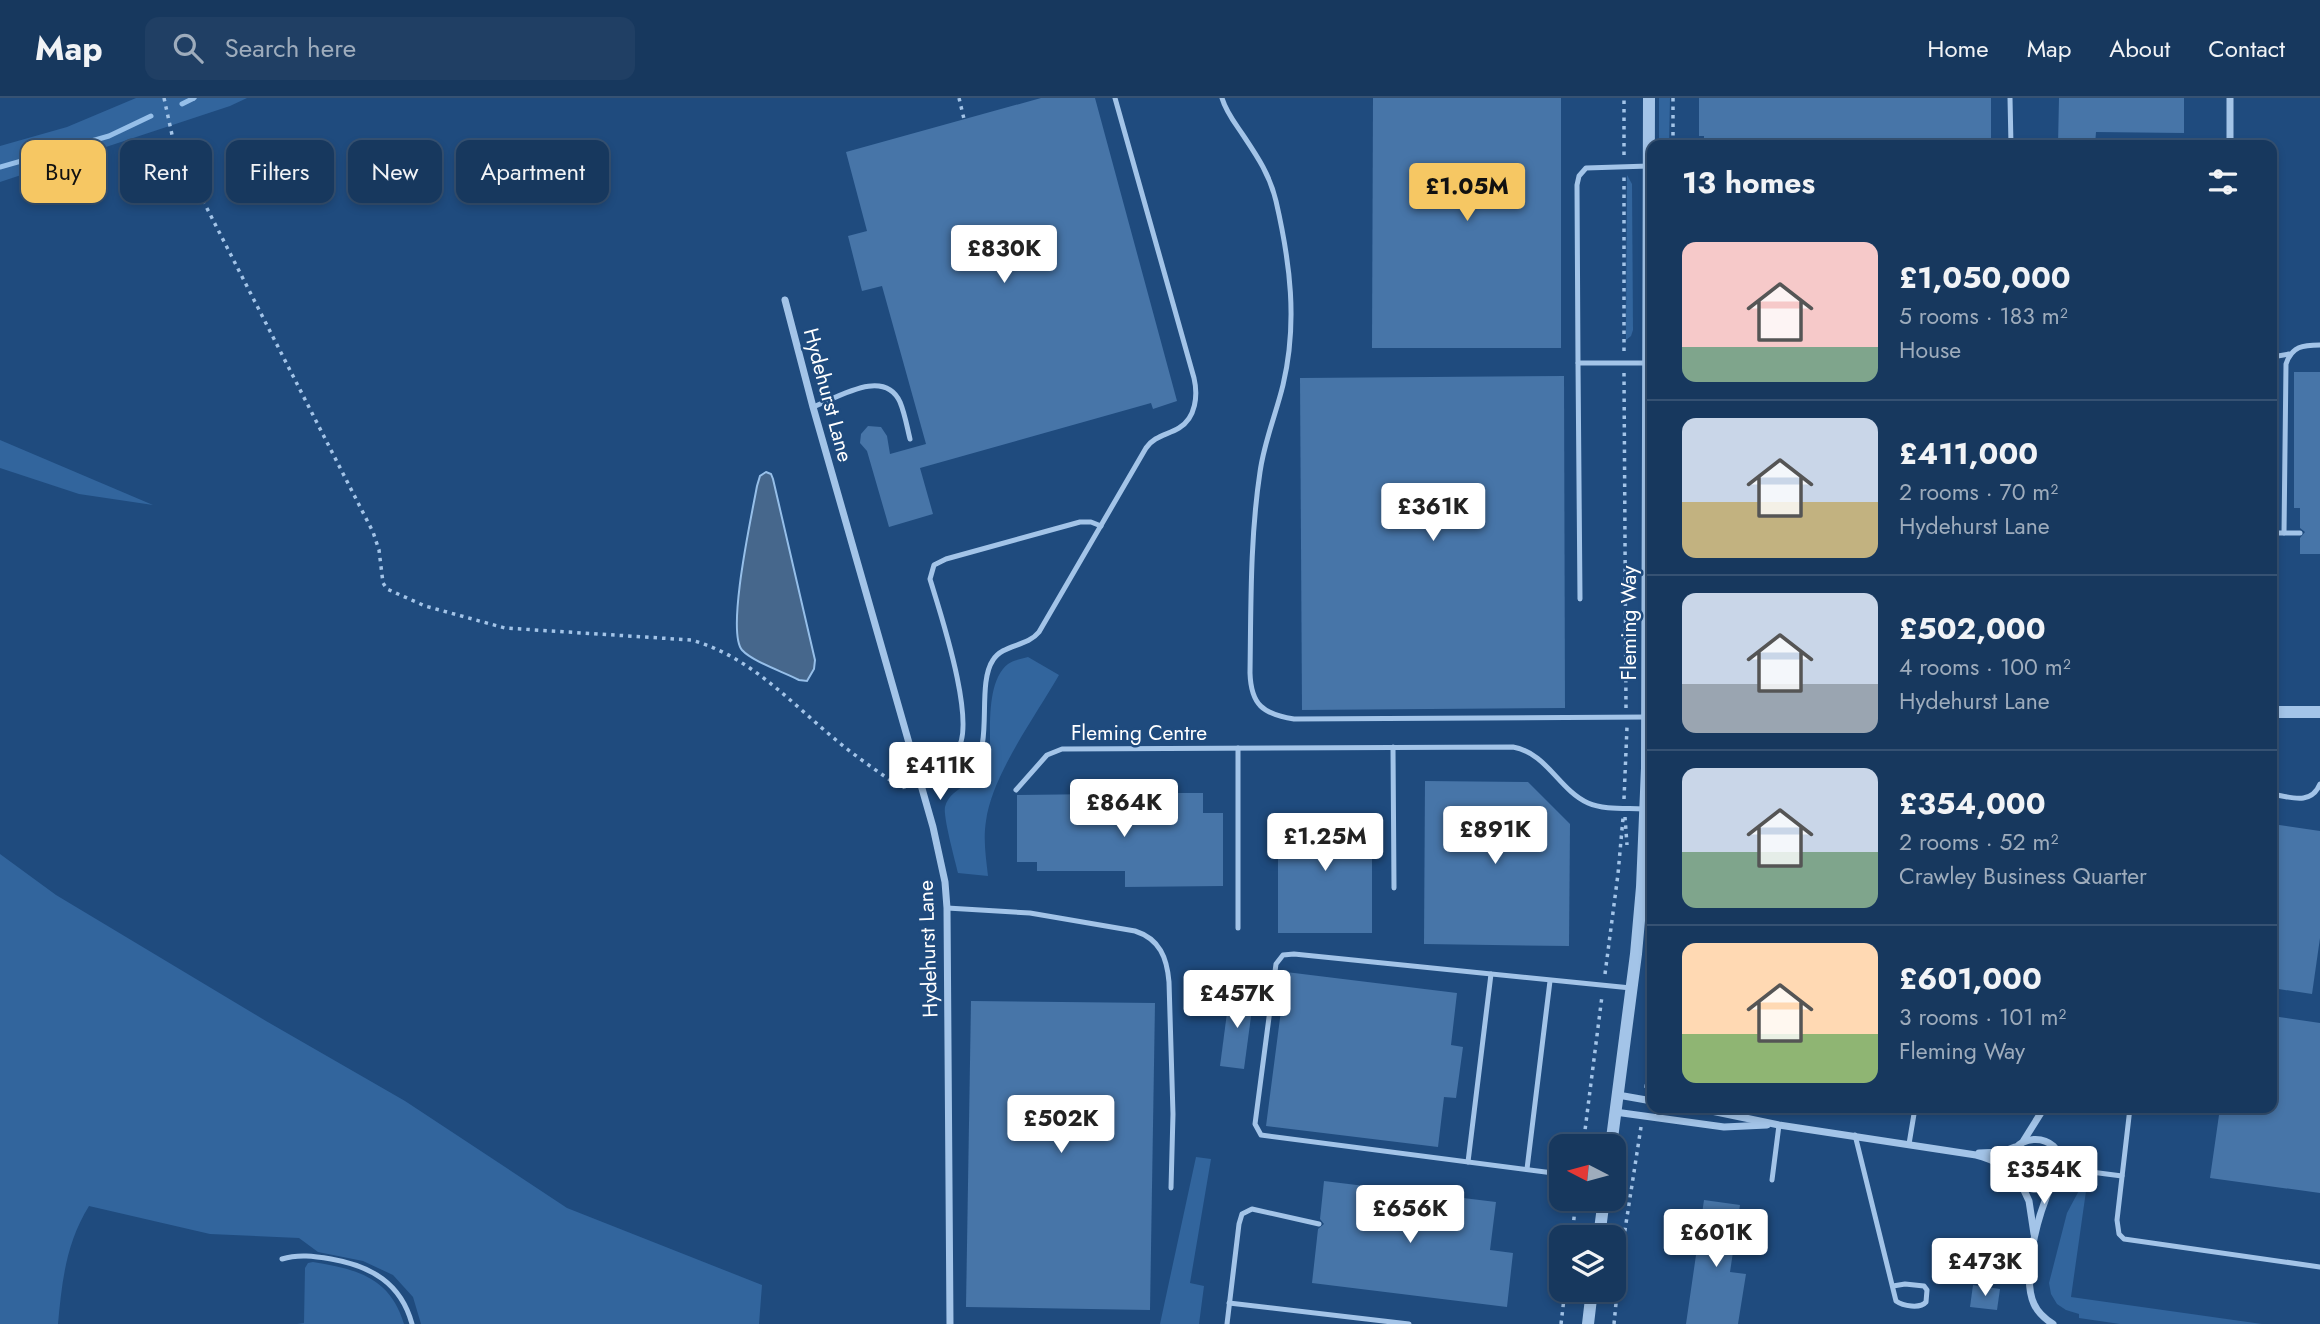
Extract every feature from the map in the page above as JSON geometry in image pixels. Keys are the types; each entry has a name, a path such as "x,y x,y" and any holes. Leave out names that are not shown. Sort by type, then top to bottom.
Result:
{"street":[{"name":"Fleming Way","path":"1649,98 1650,140"},
{"path":"2230,98 2230,140"},
{"name":"Hydehurst Lane","path":"785,300 940,858 947,908 950,1324"},
{"path":"2277,712 2320,712"},
{"name":"Fleming Way","path":"1612,1134 1647,863 1647,772"},
{"path":"1618,1095 1647,1100"},
{"path":"1615,1112 1730,1128 1779,1125"},
{"path":"1721,1113 1779,1125 1970,1153 2005,1151 2036,1139 2048,1143 2058,1154 2060,1168 2045,1201 2034,1242 2030,1291 2037,1309 2053,1324"},
{"path":"2014,1177 2011,1156 2030,1133 2041,1113"},
{"path":"1970,1153 2000,1164 2025,1190 2034,1242"},
{"path":"2020,1184 2039,1188 2054,1180"},
{"path":"1588,1324 1591,1302"}],"lane":[{"path":"920,782 975,763 981,749 986,680 993,659 1002,652 1028,642 1039,632 1149,444 1186,422 1192,410 1196,395 1194,378 1115,98"},
{"path":"1222,98 1227,111 1259,159 1273,188 1292,296 1290,354 1262,457 1256,499 1250,673 1254,701 1263,708 1294,719 1647,717"},
{"path":"2010,98 2011,140"},
{"path":"1580,599 1579,176 1583,170 1589,168 1647,171"},
{"path":"2277,357 2285,356 2300,346 2320,345"},
{"path":"2284,533 2285,369 2286,361 2292,352"},
{"path":"1578,363 1647,363"},
{"path":"813,408 869,385 880,385 897,398 910,439"},
{"path":"916,765 950,755 957,750 961,741 962,697 930,579 934,565 946,559 1080,523 1091,522 1101,526"},
{"path":"2277,533 2300,533"},
{"path":"1393,747 1394,888"},
{"name":"Fleming Centre","path":"1238,748 1238,928"},
{"name":"Fleming Centre","path":"1016,790 1047,755 1056,750 1518,748 1535,755 1587,803 1602,807 1645,809"},
{"path":"2277,795 2306,799 2315,793 2320,784"},
{"path":"947,908 1030,912 1145,935 1159,946 1165,957 1170,982 1173,1114 1171,1188"},
{"path":"1549,1172 1266,1137 1258,1133 1259,1091 1274,972 1278,960 1283,955 1631,988"},
{"path":"1468,1162 1491,974"},
{"path":"1527,1169 1550,981"},
{"path":"1909,1144 1913,1113"},
{"path":"2129,1113 2117,1224 2119,1234 2124,1239 2320,1267"},
{"path":"1772,1180 1779,1125"},
{"path":"1855,1136 1896,1301 1919,1306 1926,1302 1927,1290 1924,1286 1893,1286"},
{"path":"2060,1168 2122,1176"},
{"path":"1227,1324 1242,1214 1252,1209 1319,1224"},
{"path":"282,1259 295,1256 314,1257 361,1265 394,1289 405,1305 412,1324"},
{"path":"1229,1303 1409,1324"}],"path":[{"path":"164,98 174,144 373,532 379,550 383,583 387,589 425,606 505,628 691,640 710,645 757,671 838,741 901,788 920,782"},
{"path":"959,98 964,119"},
{"path":"1673,98 1674,140"},
{"path":"1624,212 1625,759"},
{"path":"1614,1324 1620,1262 1642,1116"},
{"path":"1561,1324 1564,1302"}],"shaded area":[{"path":"136,98 247,98 106,147 106,140 21,140 67,127"},
{"path":"1659,98 1670,98 1669,140 1659,140"},
{"path":"21,140 21,175 0,182 0,146"},
{"path":"1627,175 1632,184 1633,330 1626,340"},
{"path":"0,440 153,505 79,494 0,468"},
{"path":"766,472 771,474 773,479 815,660 814,669 807,681 753,659 742,650 738,639 738,597 746,545 757,486 760,476"},
{"path":"1028,657 1059,675 1005,766 990,803 985,835 988,876 958,873 947,829 945,807 954,793 987,768 990,760 992,695 996,683 1008,664"},
{"path":"0,854 56,895 405,1101 567,1208 762,1285 759,1324 421,1324 413,1297 393,1275 363,1261 318,1252 299,1238 210,1234 89,1206 70,1248 58,1324 0,1324"},
{"path":"1196,1157 1211,1159 1190,1283 1204,1286 1199,1324 1160,1324"},
{"path":"2083,1183 2087,1184 2071,1297 2262,1324 2120,1324 2079,1318 2079,1314 2057,1304 2049,1283 2067,1213"},
{"path":"308,1263 357,1272 369,1278 390,1295 404,1324 297,1324 304,1323 305,1268"}],"building":[{"path":"1041,98 1095,98 1177,401 1153,409 1151,403 920,468 933,514 889,527 867,451 860,443 861,434 868,426 881,427 887,436 890,454 926,444 882,286 862,291 848,236 867,231 846,152"},
{"path":"1373,98 1561,98 1561,348 1372,348"},
{"path":"1699,98 1991,98 1991,140 1704,140 1704,136 1699,136"},
{"path":"2059,98 2184,98 2184,133 2096,132 2095,140 2058,140"},
{"path":"2294,372 2320,372 2320,554 2300,554 2300,538 2305,532 2300,528 2300,508 2294,508"},
{"path":"1564,376 1565,708 1302,710 1300,378"},
{"path":"1425,781 1528,782 1570,824 1569,946 1424,944"},
{"path":"1144,793 1203,793 1203,813 1223,813 1223,886 1125,887 1125,871 1037,871 1037,862 1017,862 1017,795 1101,794 1101,815 1144,815"},
{"path":"1278,813 1372,813 1372,933 1278,933"},
{"path":"2277,825 2320,831 2320,938 2312,994 2277,989"},
{"path":"1286,972 1457,993 1451,1045 1463,1047 1456,1098 1444,1097 1438,1147 1266,1126"},
{"path":"1230,990 1254,994 1244,1069 1220,1066"},
{"path":"971,1001 1155,1003 1150,1310 966,1307"},
{"path":"2277,1017 2320,1023 2320,1193 2210,1178 2219,1113 2277,1113"},
{"path":"1324,1181 1496,1202 1490,1250 1513,1253 1507,1307 1312,1283 1318,1229 1324,1224 1320,1219"},
{"path":"1704,1200 1740,1205 1730,1272 1746,1274 1738,1324 1686,1324"},
{"path":"1973,1285 2000,1289 1997,1310 1970,1307"}],"waterway":[{"path":"182,104 194,98"},
{"path":"0,167 109,136 151,116"}]}
